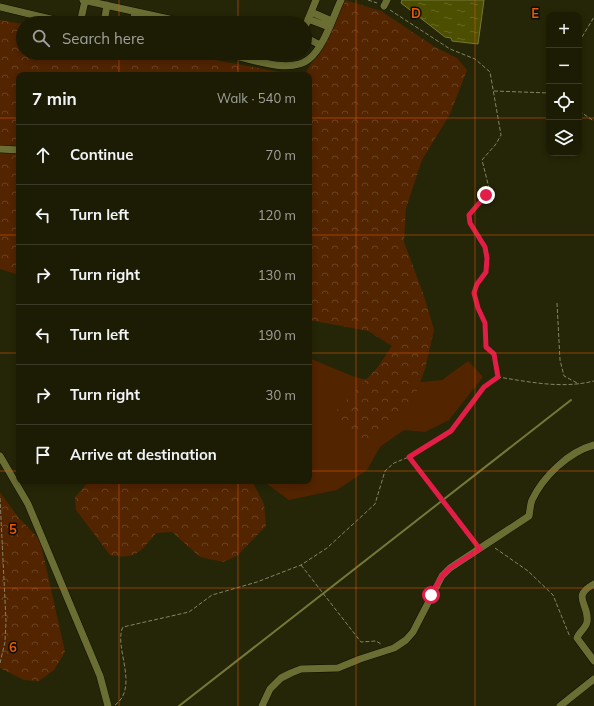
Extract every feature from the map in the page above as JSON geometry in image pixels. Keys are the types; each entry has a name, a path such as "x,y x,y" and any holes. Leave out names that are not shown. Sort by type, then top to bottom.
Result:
{"street":[{"path":"81,16 84,0 151,16"},
{"path":"310,16 316,0"},
{"path":"312,56 320,45 341,0"},
{"path":"105,16 106,5"},
{"path":"0,7 38,16"},
{"path":"134,16 135,12"},
{"path":"312,17 330,24"},
{"path":"312,41 320,45"},
{"path":"258,60 292,66 307,60"},
{"path":"0,149 16,150"},
{"path":"262,706 270,689 281,678 291,673 301,669 338,668 360,658 387,651 406,640 413,632 442,576 450,568 529,516 531,502 544,481 560,465 572,456 594,445"},
{"path":"0,456 16,481"},
{"path":"18,484 31,511 100,676 110,706"},
{"path":"594,584 583,591 581,597 587,617 587,624 577,638 594,661"},
{"path":"560,706 594,679"}],"path":[{"path":"368,0 386,3 450,49 475,59 490,72 501,135 496,144 482,160 489,188 486,195 469,215 470,223 485,247 487,258 486,272 477,284 474,293 478,308 485,323 486,347 494,354 498,377"},
{"path":"582,37 594,17"},
{"path":"493,91 546,93"},
{"path":"582,112 594,121"},
{"path":"558,303 560,360 564,376 580,385"},
{"path":"110,706 117,704 126,688 125,664 120,632 122,627 189,612 212,595 257,582 301,565 327,548 359,521 375,504 385,471 394,463 409,457 451,431 484,387 498,377 555,385 580,385 594,382"},
{"path":"409,457 480,549"},
{"path":"0,498 6,621 5,642 0,663"},
{"path":"490,543 528,571 553,595 572,639 577,638"},
{"path":"301,565 361,642 376,641 387,651"}],"green space":[{"path":"345,0 381,11 435,47 457,58 467,70 450,114 422,160 406,208 404,242 424,296 434,330 425,369 415,396 391,426 371,439 355,442 333,414 377,368 392,346 368,331 312,321 312,72 306,72 324,44"},
{"path":"0,20 16,23 16,60 216,60 280,72 16,72 16,274 0,269"},
{"path":"312,359 355,377 391,385 442,380 468,361 483,377 449,420 425,432 404,430 380,447 367,470 337,490 289,500 267,484 312,484"},
{"path":"86,484 254,484 264,504 266,526 237,556 223,562 200,557 172,532 156,533 141,550 132,555 110,555 76,510 75,497"},
{"path":"0,492 18,517 40,540 65,652 54,670 39,681 24,680 0,668"}],"water":[{"path":"402,0 484,0 478,44 452,41 451,38 445,37 401,3"}],"waterway":[{"path":"179,706 571,400"}],"route":[{"path":"431,595 442,576 450,568 480,549 409,457 451,431 484,387 498,377 497,364 494,354 486,347 484,318 478,308 474,293 477,284 486,272 487,258 485,247 470,223 469,215 486,195"}]}
